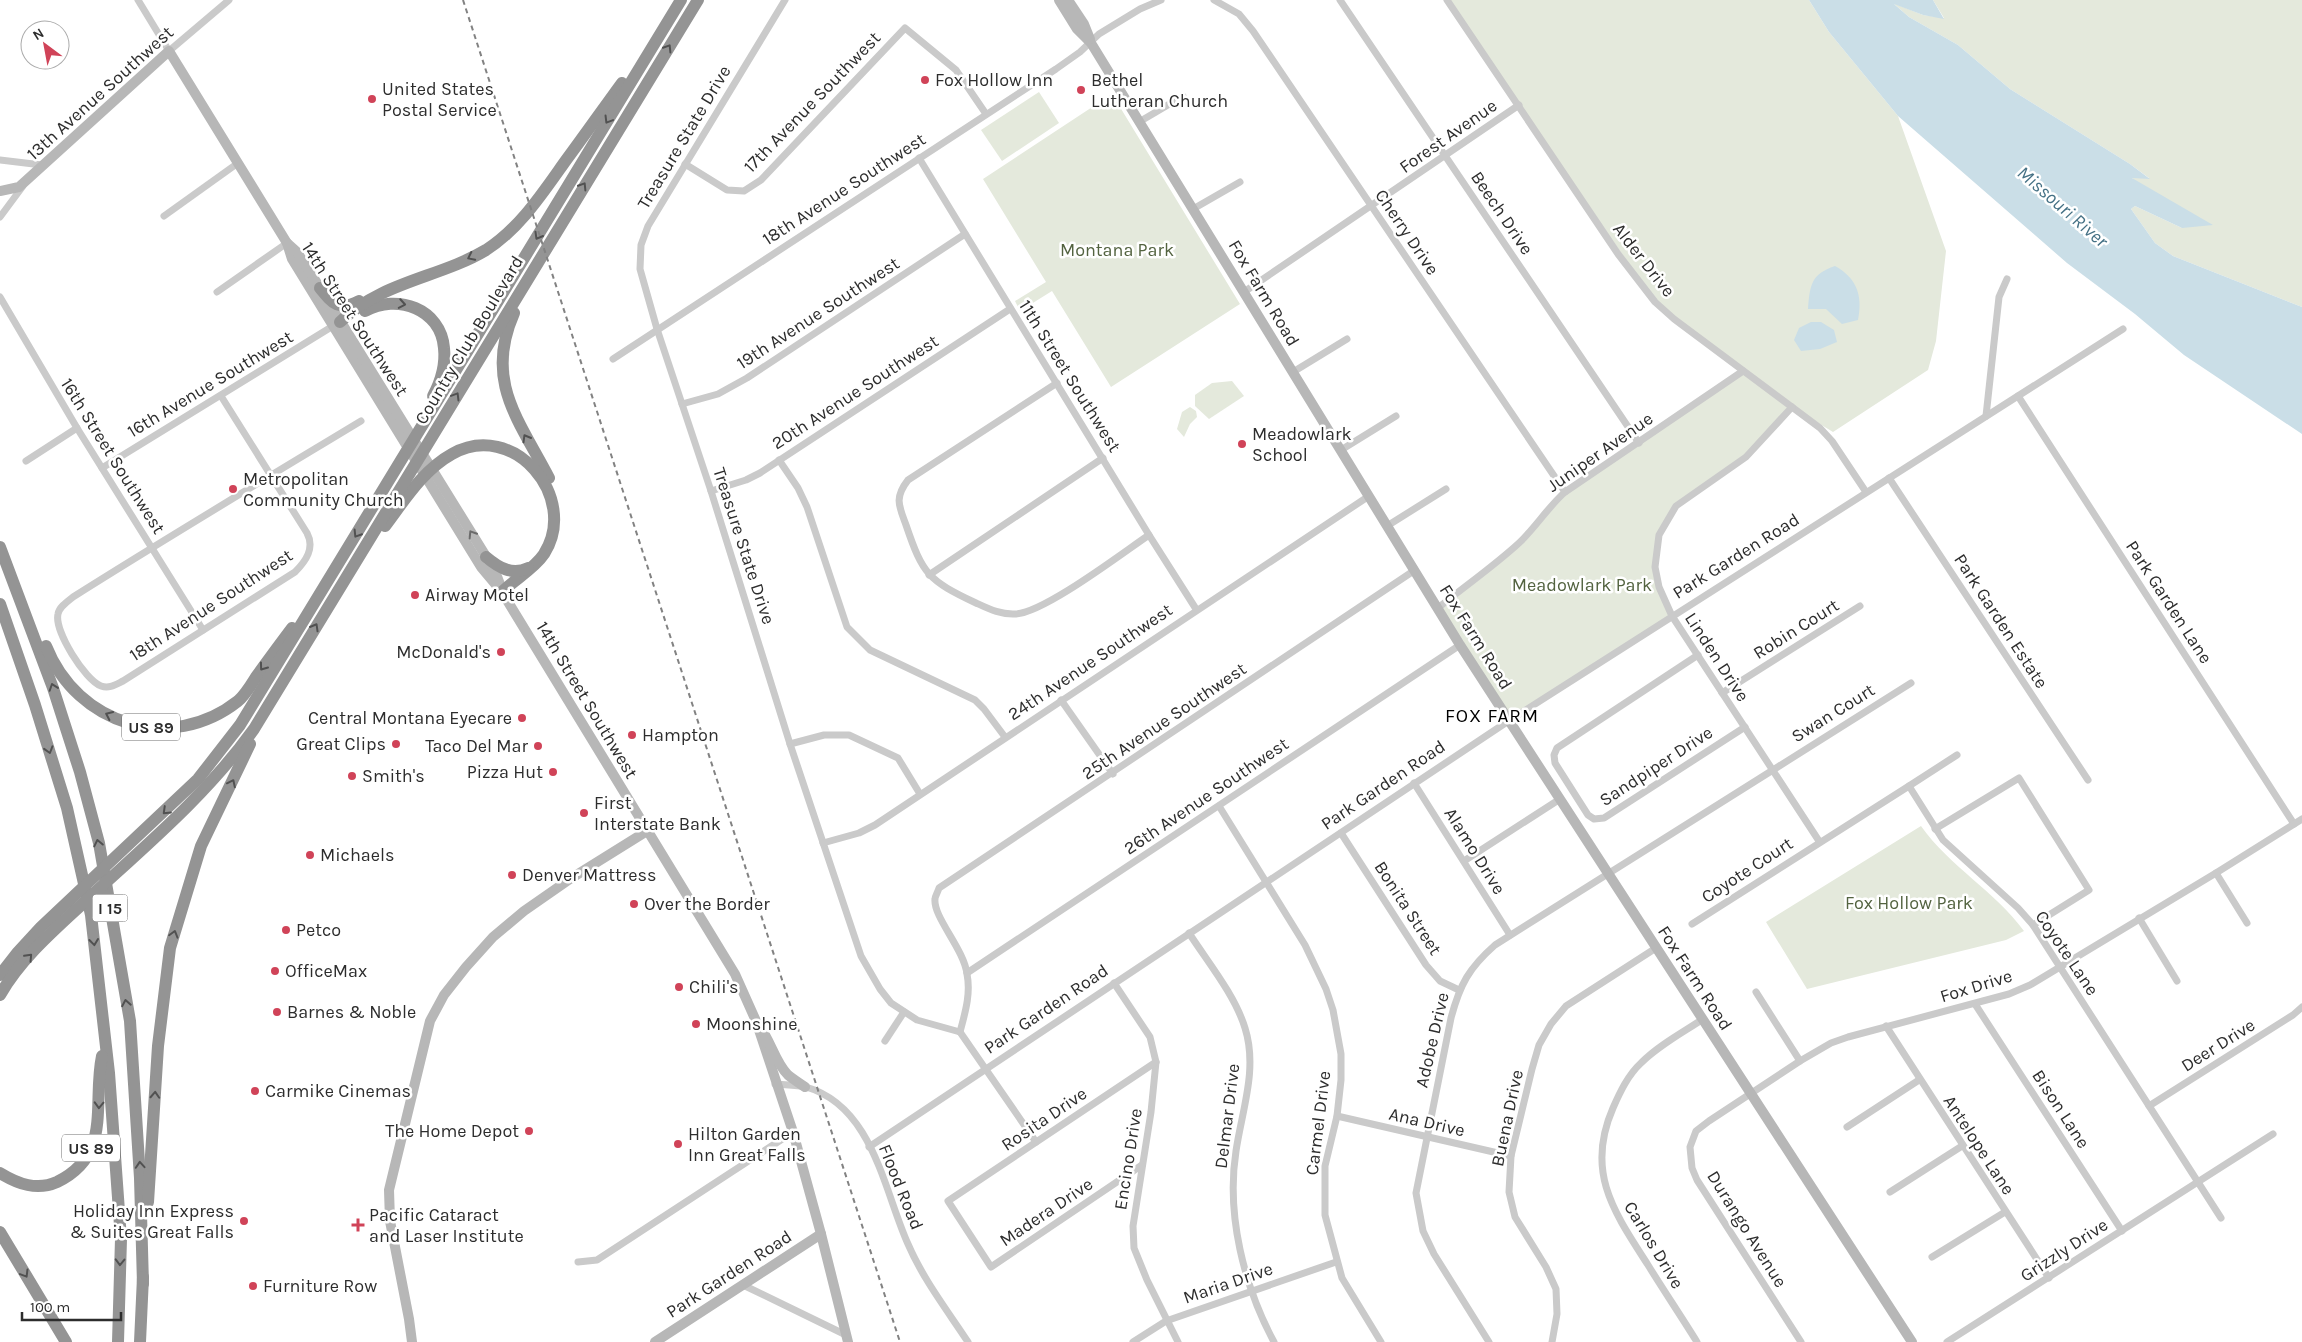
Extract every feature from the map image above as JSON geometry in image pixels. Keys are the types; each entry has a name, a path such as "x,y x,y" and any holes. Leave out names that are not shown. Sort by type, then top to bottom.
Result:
{"highway":[{"name":"Country Club Boulevard","path":"334,572 403,459 421,425 522,263 681,0"},
{"name":"Country Club Boulevard","path":"411,483 430,438 698,0"},
{"path":"320,288 335,304 348,306 376,293 469,259 498,242 511,230 546,187 637,62 651,49"},
{"path":"502,592 520,584 539,570 554,547 559,530 558,501 554,489 516,419 503,382 503,356 506,334 531,274"},
{"path":"337,324 349,314 392,288"},
{"path":"337,324 352,319 374,306 391,302 412,306 423,312 435,324 439,329 444,348 444,370 421,425"},
{"path":"0,975 18,952 58,919 125,857 216,778 239,750 272,700 332,599 411,483 452,453 471,446 489,445 513,451 534,468 546,486 554,512 550,542 537,564 515,579 502,592"},
{"name":"US 89","path":"0,541 60,674 75,692 103,713 122,721 146,727 165,728 192,724 217,716 240,699 334,572"},
{"name":"I 15","path":"0,547 53,688 80,772 99,843 130,1022 140,1178 143,1284 140,1342"},
{"path":"486,557 501,569 511,571 524,570 537,564"},
{"path":"125,857 198,779 227,743 260,695 334,572"},
{"name":"I 15","path":"0,604 35,705 67,808 91,915 106,1039 121,1239 118,1342"},
{"path":"143,1284 158,1046 170,948 200,846 272,700"},
{"path":"0,994 8,980 58,919"},
{"name":"US 89","path":"0,1173 11,1180 29,1187 51,1185 70,1176 85,1162 95,1138 99,1113 101,1061 106,1039"},
{"path":"0,1232 66,1342"}],"street":[{"name":"14th Street Southwest","path":"138,0 287,243 292,260 337,324 495,571 502,592"},
{"name":"13th Avenue Southwest","path":"0,217 42,165 229,0"},
{"name":"Treasure State Drive","path":"785,0 648,226 641,245 640,269 657,329 711,491 790,744 861,956 880,989 891,1002 904,1012 917,1020 960,1032"},
{"name":"Fox Farm Road","path":"1058,0 1077,29 1091,43"},
{"name":"Fox Farm Road","path":"1068,0 1084,24 1091,43 1139,122 1460,644 1912,1342"},
{"path":"1091,43 1099,34 1140,9 1161,0"},
{"name":"Cherry Drive","path":"1214,0 1239,14 1253,31 1565,492"},
{"name":"Beech Drive","path":"1340,0 1639,443"},
{"name":"Alder Drive","path":"1447,0 1618,254 1643,288 1674,319 1792,407 1832,440 1866,492"},
{"name":"17th Avenue Southwest","path":"685,164 728,190 744,191 761,180 906,28 956,70 986,114"},
{"name":"18th Avenue Southwest","path":"613,359 1056,69 1091,43"},
{"path":"1139,122 1183,96"},
{"name":"Forest Avenue","path":"1244,292 1372,207 1518,106"},
{"name":"11th Street Southwest","path":"919,158 1196,609"},
{"path":"0,160 42,165"},
{"path":"164,216 238,163"},
{"path":"0,191 19,187 33,174"},
{"path":"1193,209 1240,182"},
{"name":"19th Avenue Southwest","path":"682,404 718,394 747,378 965,234"},
{"name":"14th Street Southwest","path":"287,243 298,252 320,288 337,324 481,566 502,592 735,974 756,1021 793,1132 847,1338"},
{"path":"217,292 287,243"},
{"path":"1986,416 1999,297 2007,279"},
{"name":"16th Street Southwest","path":"0,297 77,428 202,630"},
{"name":"20th Avenue Southwest","path":"711,491 746,480 779,460 1010,309"},
{"name":"16th Avenue Southwest","path":"102,468 337,324"},
{"name":"Park Garden Road","path":"870,1147 1510,720 2123,329"},
{"path":"1293,372 1347,340"},
{"name":"Juniper Avenue","path":"1438,608 1518,544 1538,524 1550,505 1565,492 1743,371"},
{"path":"1057,383 908,480 899,491 898,504 917,557 929,575 943,587 998,613 1017,614 1041,607 1149,535"},
{"path":"221,396 271,476"},
{"name":"Park Garden Lane","path":"2018,396 2294,824"},
{"name":"Linden Drive","path":"1792,407 1746,457 1676,506 1659,535 1655,567 1658,587 1672,616 1819,841"},
{"path":"1341,450 1396,416"},
{"path":"152,548 361,421"},
{"path":"26,461 77,428"},
{"path":"929,575 1103,458"},
{"path":"779,460 798,488 807,507 847,627 870,650 974,700 1005,737"},
{"name":"18th Avenue Southwest","path":"152,548 73,597 62,607 58,614 59,626 71,653 86,675 100,685 110,687 123,681 295,572 304,563 310,550 311,540 271,476"},
{"name":"Park Garden Estate","path":"1889,478 2088,780"},
{"path":"1387,526 1446,489"},
{"name":"24th Avenue Southwest","path":"824,843 859,833 876,824 1196,609 1369,496"},
{"name":"25th Avenue Southwest","path":"967,973 962,955 937,913 935,899 939,888 1113,774 1415,570"},
{"name":"Robin Court","path":"1722,693 1860,606"},
{"name":"26th Avenue Southwest","path":"967,973 1460,644"},
{"name":"Sandpiper Drive","path":"1698,655 1557,748 1554,755 1556,763 1588,815 1594,819 1604,818 1745,727"},
{"name":"Swan Court","path":"1771,769 1911,682"},
{"path":"1061,700 1113,774"},
{"path":"790,744 824,735 849,735 898,758 920,794"},
{"path":"1819,841 1957,755"},
{"name":"Adobe Drive","path":"1490,1342 1434,1254 1423,1230 1416,1193 1426,1138 1459,990 1481,958 1495,945 1771,769"},
{"path":"1935,829 2018,778 2089,890 2033,925"},
{"name":"Alamo Drive","path":"1414,783 1510,935"},
{"name":"Coyote Lane","path":"1909,786 1943,840 2018,908 2033,925 2221,1218"},
{"path":"1464,861 1560,799"},
{"name":"Carmel Drive","path":"1219,806 1316,966 1333,1010 1341,1054 1341,1080 1337,1116 1325,1166 1325,1215 1336,1262 1350,1294 1381,1342"},
{"name":"Fox Drive","path":"1750,1093 1831,1043 1886,1026 2009,994 2030,984 2216,873 2302,818"},
{"path":"412,1342 390,1221 389,1190 430,1022 444,995 466,966 492,937 524,911 647,831"},
{"name":"Bonita Street","path":"1341,833 1426,965 1440,981 1459,990"},
{"name":"Coyote Court","path":"1692,924 1819,841"},
{"path":"2216,873 2247,923"},
{"path":"2139,918 2178,981"},
{"name":"Delmar Drive","path":"1189,933 1234,1003 1245,1027 1251,1070 1236,1153 1234,1179 1238,1236 1251,1291 1274,1342"},
{"name":"Buena Drive","path":"1552,1342 1557,1314 1556,1289 1546,1267 1515,1217 1510,1192 1511,1156 1539,1045 1551,1024 1572,1002 1656,948"},
{"path":"967,973 969,989 960,1032 1036,1142"},
{"name":"Encino Drive","path":"1114,983 1150,1037 1156,1062 1151,1112 1133,1226 1134,1248 1166,1321 1178,1342"},
{"path":"1756,992 1800,1061"},
{"name":"Bison Lane","path":"1975,1004 2122,1231"},
{"name":"Deer Drive","path":"2149,1106 2293,1015 2302,1007"},
{"path":"885,1041 904,1012"},
{"name":"Carlos Drive","path":"1697,1342 1619,1220 1608,1196 1602,1169 1602,1140 1621,1088 1639,1064 1656,1049 1703,1019"},
{"path":"756,1021 769,1039 777,1058 787,1074 804,1087"},
{"name":"Antelope Lane","path":"1886,1026 2004,1212 2049,1278"},
{"name":"Rosita Drive","path":"991,1267 948,1201 1156,1062"},
{"path":"1847,1127 1920,1080"},
{"name":"Flood Road","path":"776,1084 804,1087 828,1097 860,1128 885,1177 908,1244 968,1342"},
{"name":"Durango Avenue","path":"1750,1093 1696,1132 1690,1147 1692,1168 1801,1342"},
{"name":"Ana Drive","path":"1337,1116 1426,1138 1511,1156"},
{"path":"578,1262 596,1260 793,1132"},
{"name":"Grizzly Drive","path":"1947,1342 2273,1134"},
{"path":"1890,1192 1962,1146"},
{"name":"Madera Drive","path":"991,1267 1142,1165"},
{"path":"1932,1258 2004,1212"},
{"name":"Park Garden Road","path":"661,1341 821,1234"},
{"name":"Maria Drive","path":"1133,1342 1166,1321 1336,1262"},
{"path":"743,1285 847,1338"}],"green space":[{"name":"Meadowlark Park","path":"1447,0 1809,0 1829,32 1898,116 1946,251 1936,341 1928,370 1833,432 1792,407 1746,457 1676,506 1659,535 1655,567 1672,616 1510,720 1438,608 1518,544 1550,505 1743,371 1655,302"},
{"path":"1933,0 2302,0 2302,307 2173,256 2155,243 2131,209 2135,206 2182,228 2131,177 2149,178 2130,164 2010,89 1958,45 1909,17 1893,3 1923,15 1944,18"},
{"path":"1039,92 1059,123 1002,161 981,130"},
{"name":"Montana Park","path":"1112,94 1240,304 1111,387 1052,291 1020,311 1015,301 1046,282 983,179"},
{"path":"1232,381 1244,396 1209,419 1195,406 1195,395 1212,383"},
{"path":"1190,407 1196,411 1197,417 1190,424 1184,437 1177,429 1182,412"},
{"name":"Fox Hollow Park","path":"1921,826 1945,854 2000,903 2024,931 2006,940 1807,989 1766,922"}],"water":[{"name":"Missouri River","path":"1809,0 1933,0 1944,19 1923,15 1894,4 1909,17 1958,45 2010,89 2130,164 2150,179 2132,178 2213,225 2182,228 2135,206 2131,209 2155,243 2173,256 2302,307 2302,434 2184,355 2135,314 2067,263 1898,116 1829,32"},
{"path":"1835,266 1849,276 1857,288 1860,303 1858,320 1842,324 1826,309 1808,309 1811,287 1816,277"},
{"path":"1811,322 1821,322 1834,330 1837,342 1820,349 1801,351 1794,340 1799,328"}],"railway":[{"path":"463,0 900,1342"}],"place":[{"name":"Fox Hollow Inn","path":"925,80"},
{"name":"Bethel Lutheran Church","path":"1081,90"},
{"name":"United States Postal Service","path":"372,99"},
{"name":"Meadowlark School","path":"1242,444"},
{"name":"Metropolitan Community Church","path":"233,489"},
{"name":"Airway Motel","path":"415,595"},
{"name":"McDonald's","path":"501,652"},
{"name":"Central Montana Eyecare","path":"522,718"},
{"name":"Hampton","path":"632,735"},
{"name":"Great Clips","path":"396,744"},
{"name":"Taco Del Mar","path":"538,746"},
{"name":"Pizza Hut","path":"553,772"},
{"name":"Smith's","path":"352,776"},
{"name":"First Interstate Bank","path":"584,813"},
{"name":"Michaels","path":"310,855"},
{"name":"Denver Mattress","path":"512,875"},
{"name":"Over the Border","path":"634,904"},
{"name":"Petco","path":"286,930"},
{"name":"OfficeMax","path":"275,971"},
{"name":"Chili's","path":"679,987"},
{"name":"Barnes & Noble","path":"277,1012"},
{"name":"Moonshine","path":"696,1024"},
{"name":"Carmike Cinemas","path":"255,1091"},
{"name":"The Home Depot","path":"529,1131"},
{"name":"Hilton Garden Inn Great Falls","path":"678,1144"},
{"name":"Holiday Inn Express & Suites Great Falls","path":"244,1221"},
{"name":"Pacific Cataract and Laser Institute","path":"358,1225"},
{"name":"Furniture Row","path":"253,1286"}],"district":[{"name":"FOX FARM","path":"1492,715"}]}
